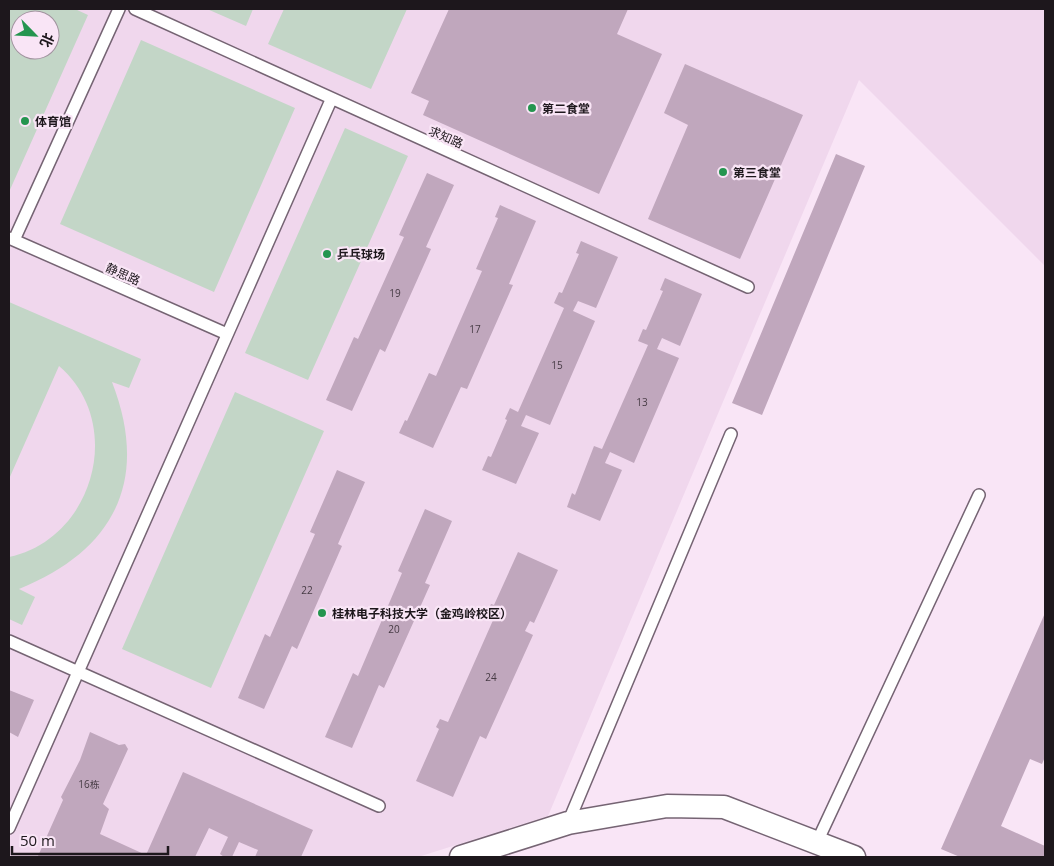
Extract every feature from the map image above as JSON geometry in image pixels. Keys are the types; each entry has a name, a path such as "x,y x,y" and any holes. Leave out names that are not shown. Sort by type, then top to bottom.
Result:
{"street":[{"path":"461,857 568,823 667,806 724,807 854,857"}],"lane":[{"path":"11,239 118,9"},
{"name":"求知路","path":"135,9 331,100 748,287"},
{"path":"9,828 331,100"},
{"name":"静思路","path":"11,239 227,334"},
{"path":"568,823 731,434"},
{"path":"817,842 979,495"},
{"path":"9,641 379,806"}],"shaded area":[{"name":"桂林电子科技大学（金鸡岭校区）","path":"9,9 1045,9 1045,266 859,80 548,816 418,857 9,857"}],"green space":[{"name":"体育馆","path":"9,9 75,9 88,15 9,192"},
{"path":"207,9 253,9 246,26"},
{"path":"284,9 407,9 371,89 268,44"},
{"path":"141,40 295,108 214,292 60,224"},
{"name":"乒乓球场","path":"345,128 408,156 308,380 245,353"},
{"path":"9,302 141,359 129,388 112,382 123,417 127,450 125,480 116,508 101,532 79,554 52,573 19,589 35,597 22,625 9,619 9,557 38,546 62,528 80,504 91,476 95,447 91,417 80,390 59,366 9,479"},
{"path":"235,392 324,431 211,688 122,649"}],"building":[{"name":"第二食堂","path":"449,9 628,9 617,34 662,54 599,194 423,115 429,101 411,93"},
{"name":"第三食堂","path":"685,64 803,115 740,259 648,219 688,125 664,113"},
{"path":"836,154 865,166 762,415 732,403"},
{"path":"427,173 454,185 426,247 431,249 385,352 380,349 352,411 326,400 354,337 358,339 404,237 399,235"},
{"path":"500,205 536,221 509,284 513,285 467,389 461,387 433,448 399,433 405,420 407,421 429,373 436,376 482,271 476,269 498,218 495,217"},
{"path":"581,241 618,257 596,308 578,301 573,311 595,321 550,425 526,415 521,426 539,433 516,484 482,470 488,456 491,457 507,420 505,419 510,408 518,412 564,308 554,303 559,292 562,293 579,254 576,253"},
{"path":"665,278 702,294 680,346 662,338 657,349 679,358 634,463 610,452 605,463 622,470 600,521 567,507 572,493 575,495 594,446 602,449 648,345 638,341 643,329 646,330 663,291 660,290"},
{"path":"337,470 365,482 338,544 342,546 297,649 292,646 264,709 238,698 265,634 270,637 315,534 310,532"},
{"path":"425,509 452,521 425,583 430,585 384,688 379,685 352,748 325,737 353,673 358,676 402,573 398,571"},
{"path":"518,552 558,570 534,623 530,621 525,631 533,635 486,739 480,736 453,797 416,781 439,729 436,727 440,719 448,722 494,618 486,614 491,604 494,605"},
{"path":"1045,613 1045,757 1042,764 1030,759 1001,826 1045,846 1045,857 960,857 941,849"},
{"path":"9,690 34,700 18,737 9,732"},
{"path":"90,732 119,745 125,744 128,749 103,804 109,809 100,834 146,855 183,772 313,830 301,857 255,857 258,850 239,842 232,857 224,857 220,854 228,837 209,828 195,857 35,857 38,856 63,800 61,797 80,760"}],"place":[{"name":"第二食堂","path":"532,108"},
{"name":"体育馆","path":"25,121"},
{"name":"第三食堂","path":"723,172"},
{"name":"乒乓球场","path":"327,254"},
{"name":"桂林电子科技大学（金鸡岭校区）","path":"322,613"}]}
